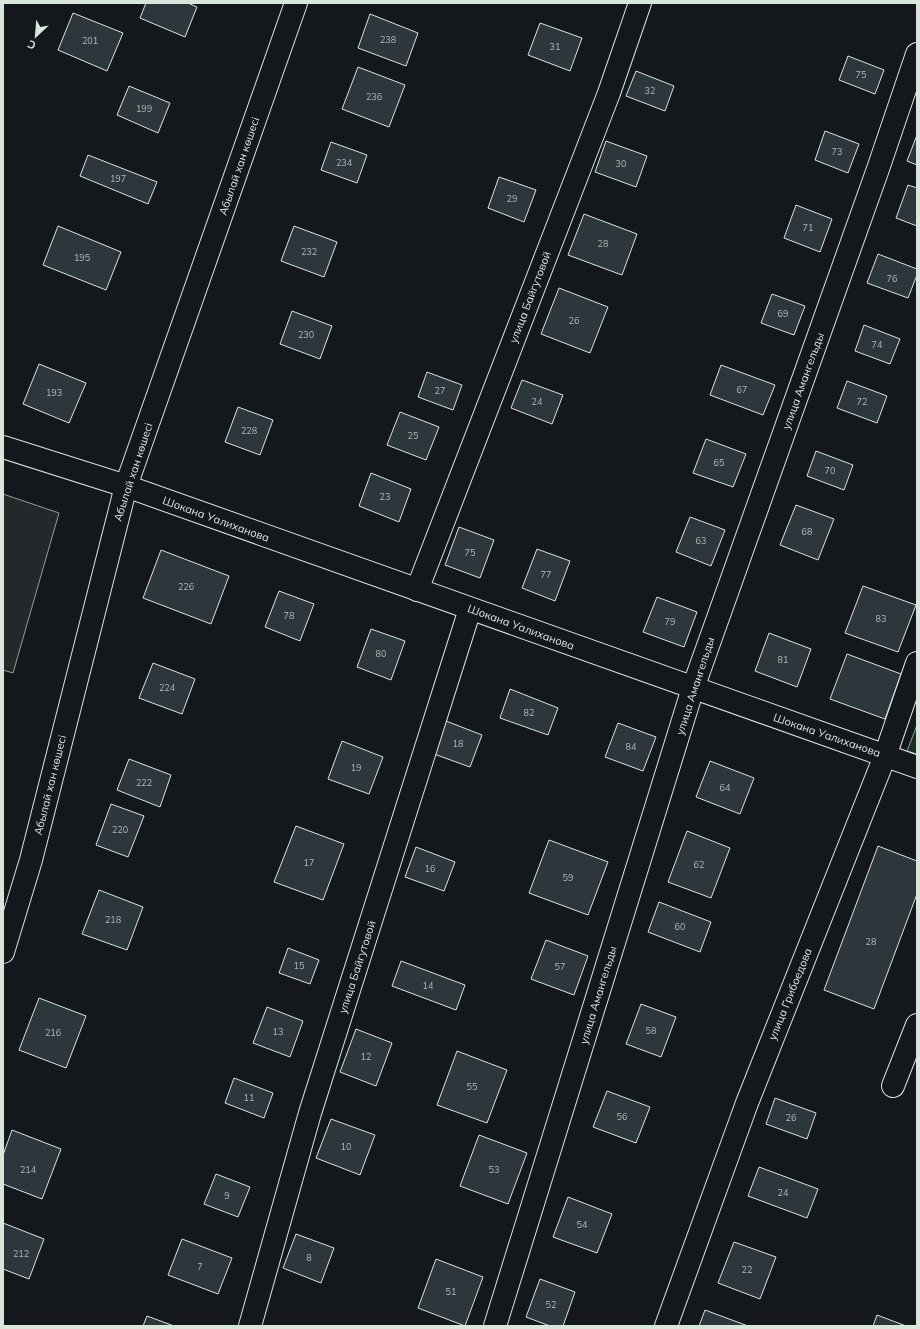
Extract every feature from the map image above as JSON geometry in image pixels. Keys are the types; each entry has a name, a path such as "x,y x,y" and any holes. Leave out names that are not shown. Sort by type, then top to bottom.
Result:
{"street":[{"name":"Абылай хан көшесі","path":"3,952 31,860 126,486 296,3"},
{"name":"улица Байгутовой","path":"417,590 609,93 640,3"},
{"name":"улица Амангельды","path":"495,1326 693,688 873,184 917,54"},
{"name":"Шокана Уалиханова","path":"3,447 126,486 917,767"},
{"name":"улица Байгутовой","path":"250,1326 313,1106 470,609"},
{"name":"улица Грибоедова","path":"666,1326 747,1103 885,756 917,663"},
{"path":"893,1086 917,1024"}],"green space":[{"path":"917,725 917,754 907,751"}],"shaded area":[{"path":"3,494 59,513 13,673 3,670"}],"building":[{"path":"146,3 188,3 197,7 185,37 140,18"},
{"path":"73,13 123,33 107,71 58,50"},
{"path":"370,14 418,33 406,66 358,48"},
{"path":"540,23 582,38 570,71 528,55"},
{"path":"848,56 884,70 875,94 839,80"},
{"path":"358,67 405,85 389,127 342,109"},
{"path":"636,71 674,86 665,111 626,96"},
{"path":"129,86 170,103 158,133 117,115"},
{"path":"825,131 859,144 848,173 815,160"},
{"path":"917,135 917,165 907,161"},
{"path":"606,141 647,156 636,187 595,172"},
{"path":"331,142 367,155 357,183 321,170"},
{"path":"88,155 157,182 148,204 80,176"},
{"path":"499,177 536,190 524,222 488,208"},
{"path":"908,185 917,188 917,226 896,218"},
{"path":"796,205 832,219 820,252 784,238"},
{"path":"584,214 637,234 622,275 568,255"},
{"path":"58,226 121,252 106,290 43,265"},
{"path":"294,226 337,242 324,277 281,261"},
{"path":"878,254 917,269 917,275 908,298 867,283"},
{"path":"559,288 608,307 590,353 541,334"},
{"path":"772,294 805,306 794,335 761,323"},
{"path":"292,311 332,326 320,359 280,344"},
{"path":"864,325 900,339 890,364 855,351"},
{"path":"39,364 86,383 69,423 23,404"},
{"path":"721,365 775,385 763,415 710,395"},
{"path":"427,372 462,385 453,410 418,397"},
{"path":"522,380 563,395 552,424 511,408"},
{"path":"847,381 887,396 877,423 837,408"},
{"path":"238,407 273,420 260,455 225,442"},
{"path":"400,412 439,427 426,460 387,445"},
{"path":"706,439 746,454 733,487 693,473"},
{"path":"816,451 853,465 844,490 807,476"},
{"path":"371,473 411,489 399,522 359,506"},
{"path":"796,505 834,519 818,560 780,545"},
{"path":"690,517 725,530 711,566 676,552"},
{"path":"459,527 494,540 480,578 445,565"},
{"path":"537,549 570,561 555,601 522,588"},
{"path":"161,550 229,576 211,624 143,598"},
{"path":"863,586 916,605 898,652 845,633"},
{"path":"279,591 314,604 300,641 265,627"},
{"path":"657,597 697,612 684,647 643,632"},
{"path":"371,629 405,641 391,680 357,667"},
{"path":"769,633 811,649 797,687 755,671"},
{"path":"847,654 901,674 885,719 830,699"},
{"path":"153,663 195,679 182,714 139,698"},
{"path":"510,689 558,708 548,735 500,718"},
{"path":"446,721 482,735 470,767 434,754"},
{"path":"618,723 656,737 643,771 605,757"},
{"path":"342,741 383,757 369,794 328,779"},
{"path":"129,759 171,775 160,807 117,790"},
{"path":"710,761 754,778 740,814 696,797"},
{"path":"111,804 144,816 128,857 96,845"},
{"path":"296,826 344,844 323,900 274,882"},
{"path":"687,831 730,848 711,898 668,882"},
{"path":"549,840 608,862 588,915 529,893"},
{"path":"878,846 917,861 917,894 874,1009 824,990"},
{"path":"416,847 455,862 444,891 405,877"},
{"path":"99,890 143,907 127,950 82,934"},
{"path":"659,902 711,922 700,952 648,932"},
{"path":"546,940 588,956 574,995 531,979"},
{"path":"288,948 319,960 310,984 279,973"},
{"path":"401,961 465,985 456,1010 392,986"},
{"path":"39,998 86,1016 66,1068 19,1050"},
{"path":"641,1004 676,1017 661,1057 626,1044"},
{"path":"267,1007 303,1021 290,1057 253,1043"},
{"path":"356,1029 392,1043 376,1086 340,1072"},
{"path":"457,1051 507,1070 487,1123 437,1105"},
{"path":"234,1078 273,1093 264,1118 225,1103"},
{"path":"607,1091 650,1107 636,1143 593,1127"},
{"path":"775,1098 816,1113 807,1139 766,1124"},
{"path":"331,1119 375,1135 360,1175 316,1158"},
{"path":"12,1130 61,1149 42,1199 3,1184 3,1155"},
{"path":"479,1135 527,1153 508,1204 460,1186"},
{"path":"759,1167 818,1189 807,1218 748,1196"},
{"path":"216,1174 250,1187 238,1217 204,1204"},
{"path":"568,1197 612,1214 597,1253 553,1237"},
{"path":"3,1223 44,1239 29,1279 3,1269"},
{"path":"296,1234 334,1248 321,1283 283,1268"},
{"path":"182,1239 232,1258 218,1294 168,1275"},
{"path":"734,1242 776,1257 760,1299 718,1283"},
{"path":"436,1259 483,1277 465,1326 418,1308"},
{"path":"540,1279 575,1292 563,1326 550,1326 526,1317"},
{"path":"705,1310 748,1326 699,1326"},
{"path":"877,1315 906,1326 873,1326"},
{"path":"147,1316 174,1326 143,1326"}]}
